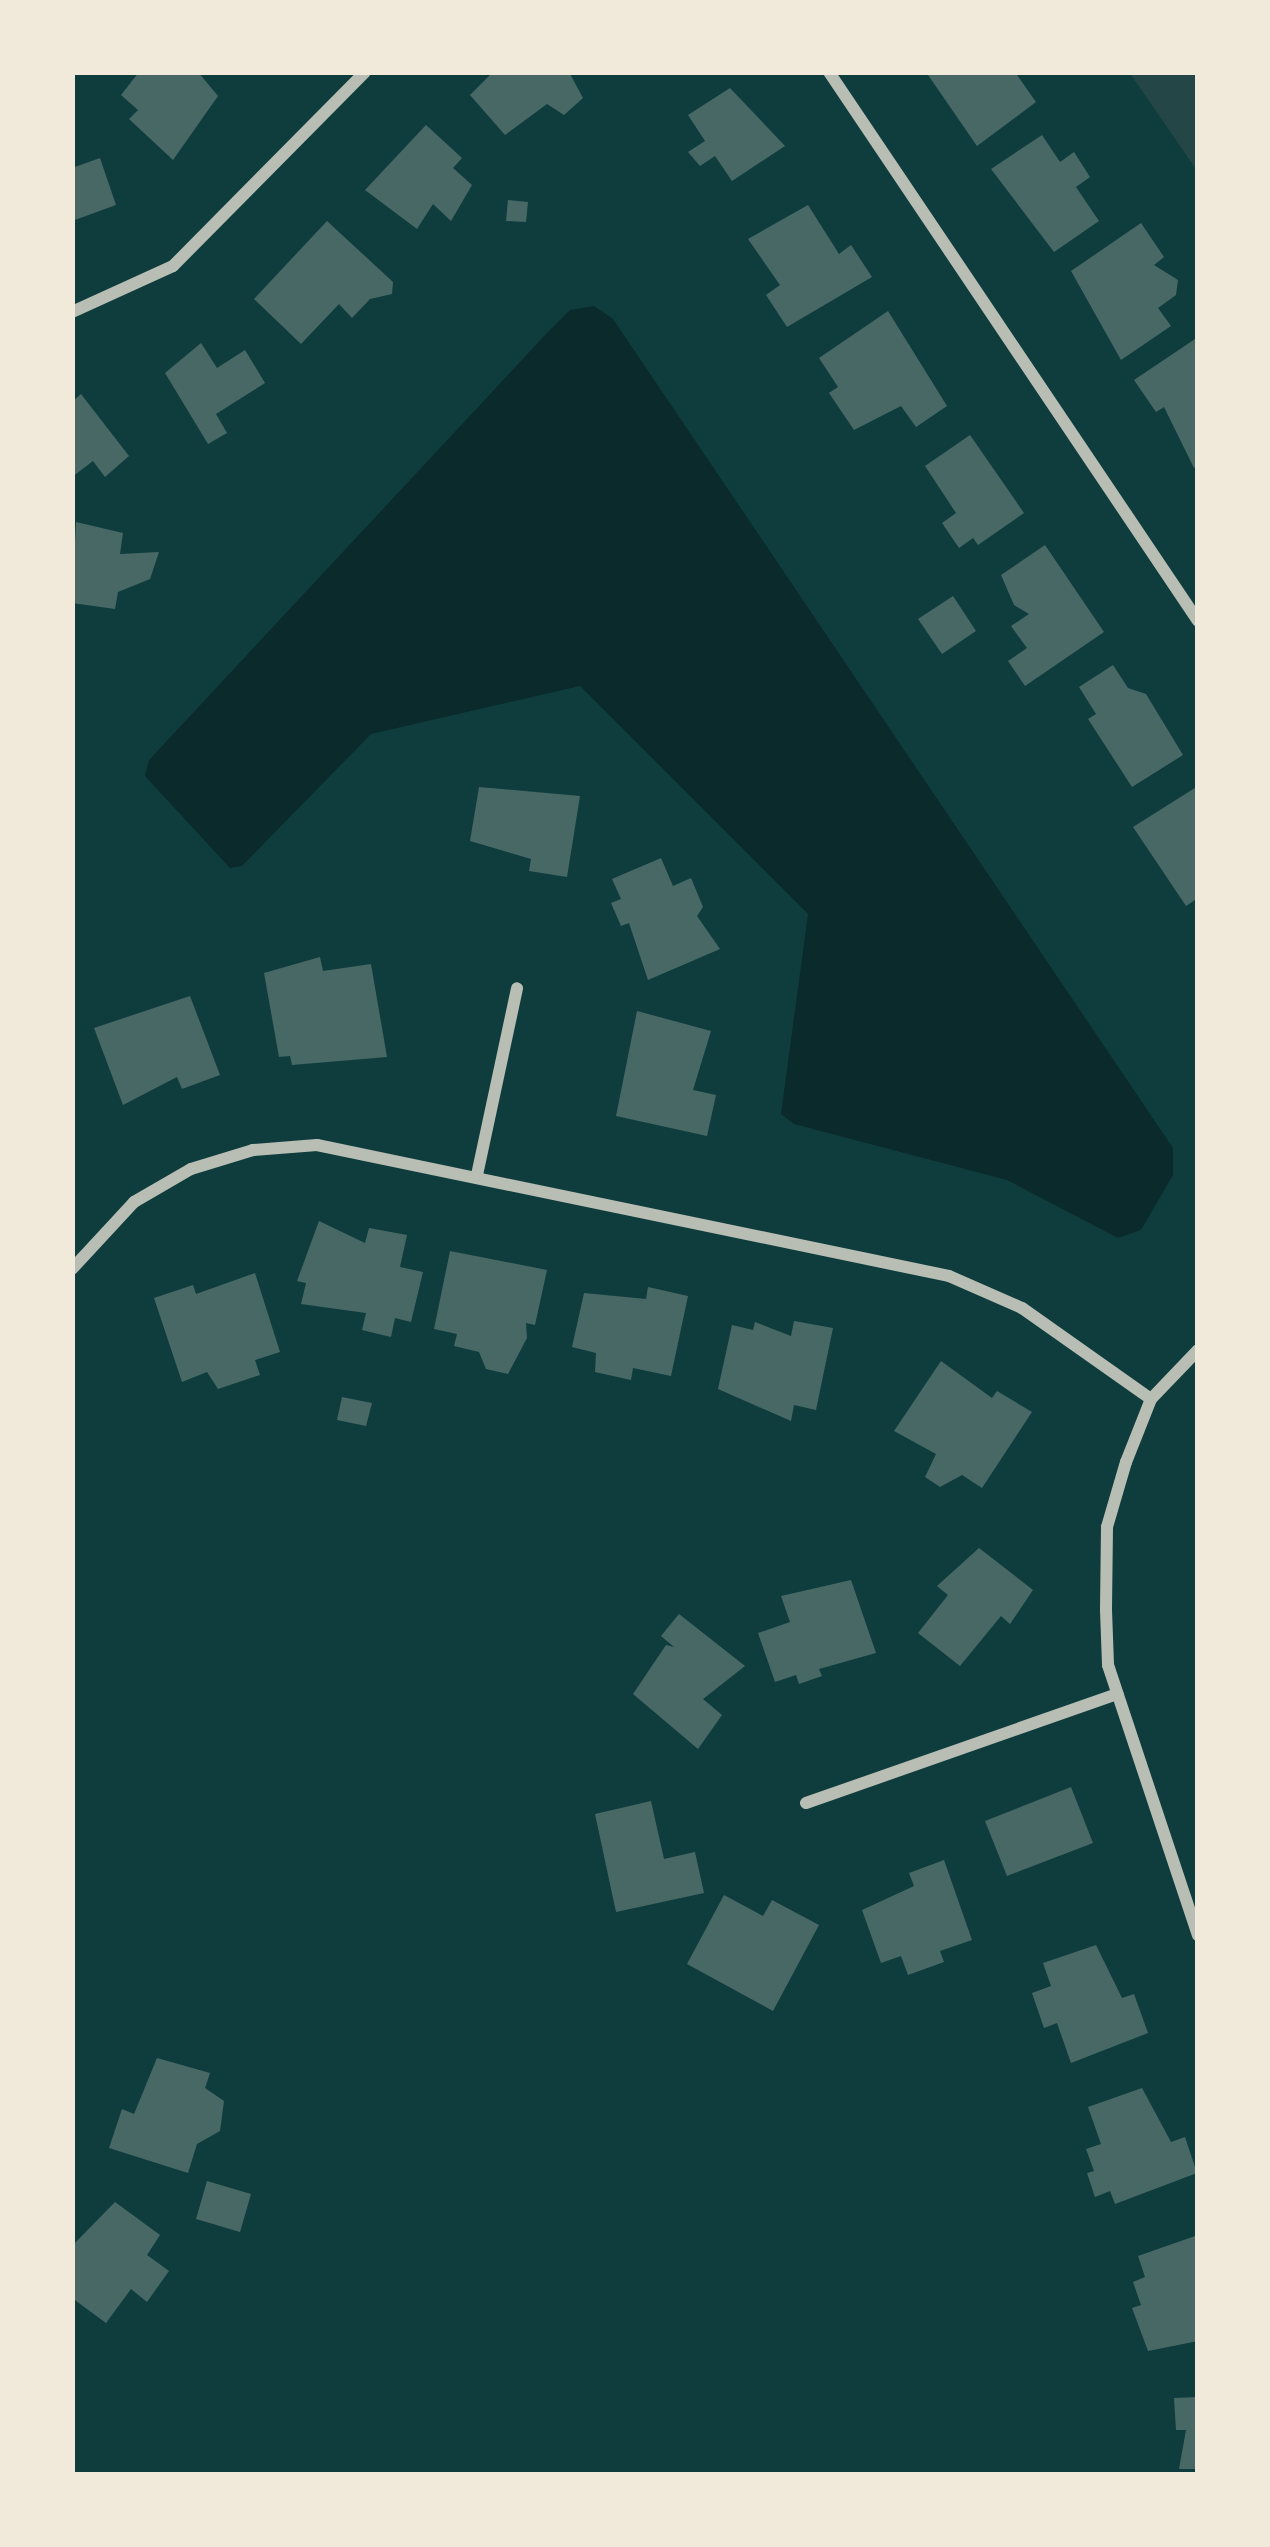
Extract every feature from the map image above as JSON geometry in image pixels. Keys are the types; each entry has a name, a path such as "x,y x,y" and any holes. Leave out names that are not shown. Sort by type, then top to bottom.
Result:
{"street":[{"path":"72,312 173,266 365,72"},
{"path":"830,72 1198,620"},
{"path":"477,1174 517,988"},
{"path":"72,1269 134,1202 191,1169 253,1150 317,1145 477,1174 949,1276 1089,1349 1151,1400"},
{"path":"1198,1350 1151,1400 1107,1527 1108,1665 1198,1935"},
{"path":"806,1803 1117,1694"}],"shaded area":[{"path":"1129,72 1198,72 1198,172"},
{"path":"594,306 613,319 1173,1148 1173,1175 1141,1230 1118,1238 1007,1180 794,1124 781,1114 808,914 580,686 371,734 242,866 230,868 145,776 149,760 547,333 570,310"}],"building":[{"path":"139,72 198,72 218,96 173,160 129,119 138,110 121,95"},
{"path":"493,72 569,72 583,98 564,115 547,104 505,135 470,95"},
{"path":"926,72 1015,72 1036,102 977,146"},
{"path":"730,88 785,146 732,181 715,156 700,166 688,152 705,141 688,115"},
{"path":"426,125 462,158 453,168 472,185 451,221 433,204 417,229 365,190"},
{"path":"1042,135 1060,162 1074,152 1090,177 1076,187 1099,221 1054,252 991,169"},
{"path":"100,158 116,205 72,221 72,168"},
{"path":"508,200 528,202 526,222 506,221"},
{"path":"808,205 839,254 851,245 872,277 787,327 766,295 780,285 748,239"},
{"path":"327,221 393,282 392,294 370,299 352,318 339,304 301,344 254,299"},
{"path":"1141,223 1164,257 1154,265 1178,280 1176,295 1158,308 1171,326 1121,360 1071,271"},
{"path":"888,311 947,406 916,427 901,406 854,430 829,393 838,387 819,358"},
{"path":"1198,337 1198,465 1194,468 1164,407 1156,412 1134,380"},
{"path":"201,343 217,368 245,350 265,383 216,414 227,433 208,444 165,373"},
{"path":"81,394 129,456 105,477 93,461 72,477 72,402"},
{"path":"970,435 1024,513 978,545 973,538 959,548 942,523 956,513 925,466"},
{"path":"76,522 123,533 120,554 159,552 150,579 118,592 115,609 72,603"},
{"path":"1045,545 1104,632 1025,686 1008,661 1027,648 1011,626 1029,614 1014,605 1001,575"},
{"path":"953,596 976,631 942,654 918,619"},
{"path":"1113,665 1128,688 1146,694 1183,755 1132,787 1088,719 1096,714 1079,687"},
{"path":"1198,786 1198,898 1186,906 1133,827"},
{"path":"479,787 580,796 567,877 529,871 531,859 470,841"},
{"path":"661,858 673,886 691,878 703,907 697,916 720,949 648,980 629,923 621,926 611,903 621,899 612,879"},
{"path":"320,957 323,971 371,964 387,1057 292,1065 290,1056 279,1057 264,973"},
{"path":"190,996 220,1075 182,1089 177,1077 123,1105 94,1028"},
{"path":"637,1011 711,1031 693,1090 716,1095 707,1136 616,1116"},
{"path":"319,1221 365,1243 369,1228 407,1235 400,1267 423,1272 411,1322 395,1318 391,1337 362,1330 366,1313 301,1304 306,1283 297,1281"},
{"path":"450,1251 547,1270 535,1325 526,1323 527,1338 508,1374 486,1369 479,1352 454,1346 457,1334 434,1329"},
{"path":"255,1273 280,1352 255,1360 260,1375 218,1389 207,1372 182,1382 154,1298 193,1285 196,1294"},
{"path":"648,1287 688,1296 671,1376 633,1368 631,1380 595,1372 596,1353 572,1347 584,1293 646,1299"},
{"path":"794,1321 833,1328 816,1410 794,1405 791,1421 718,1389 732,1325 753,1330 755,1322 791,1336"},
{"path":"941,1361 992,1398 997,1391 1032,1412 982,1488 962,1475 940,1487 925,1477 936,1454 894,1431"},
{"path":"342,1397 372,1403 366,1426 337,1420"},
{"path":"979,1548 1033,1590 1010,1624 1001,1616 960,1666 918,1633 948,1595 937,1586"},
{"path":"851,1580 876,1653 819,1669 822,1676 799,1684 796,1675 775,1682 758,1633 790,1622 781,1596"},
{"path":"679,1614 745,1666 703,1699 722,1715 698,1749 633,1694 666,1645 674,1647 661,1636"},
{"path":"1071,1787 1093,1843 1007,1876 985,1821"},
{"path":"651,1801 664,1859 695,1852 704,1893 616,1912 595,1814"},
{"path":"944,1860 972,1940 940,1951 944,1962 908,1975 901,1956 881,1963 862,1910 914,1886 909,1873"},
{"path":"724,1895 763,1916 772,1900 819,1925 773,2011 687,1964"},
{"path":"1096,1945 1122,1998 1134,1994 1148,2033 1071,2063 1057,2023 1044,2028 1032,1993 1051,1986 1043,1963"},
{"path":"157,2058 210,2073 205,2088 224,2101 220,2131 197,2144 188,2173 109,2148 122,2109 134,2114"},
{"path":"1142,2088 1171,2142 1185,2137 1197,2173 1115,2204 1110,2191 1095,2197 1087,2173 1094,2171 1086,2149 1101,2144 1088,2107"},
{"path":"207,2181 251,2194 240,2232 196,2219"},
{"path":"115,2202 160,2235 147,2255 169,2271 147,2302 131,2289 106,2323 72,2298 72,2246"},
{"path":"1198,2235 1198,2341 1148,2351 1132,2308 1141,2305 1133,2282 1145,2277 1138,2256"},
{"path":"1198,2397 1198,2469 1179,2469 1186,2430 1176,2430 1174,2398"}]}
